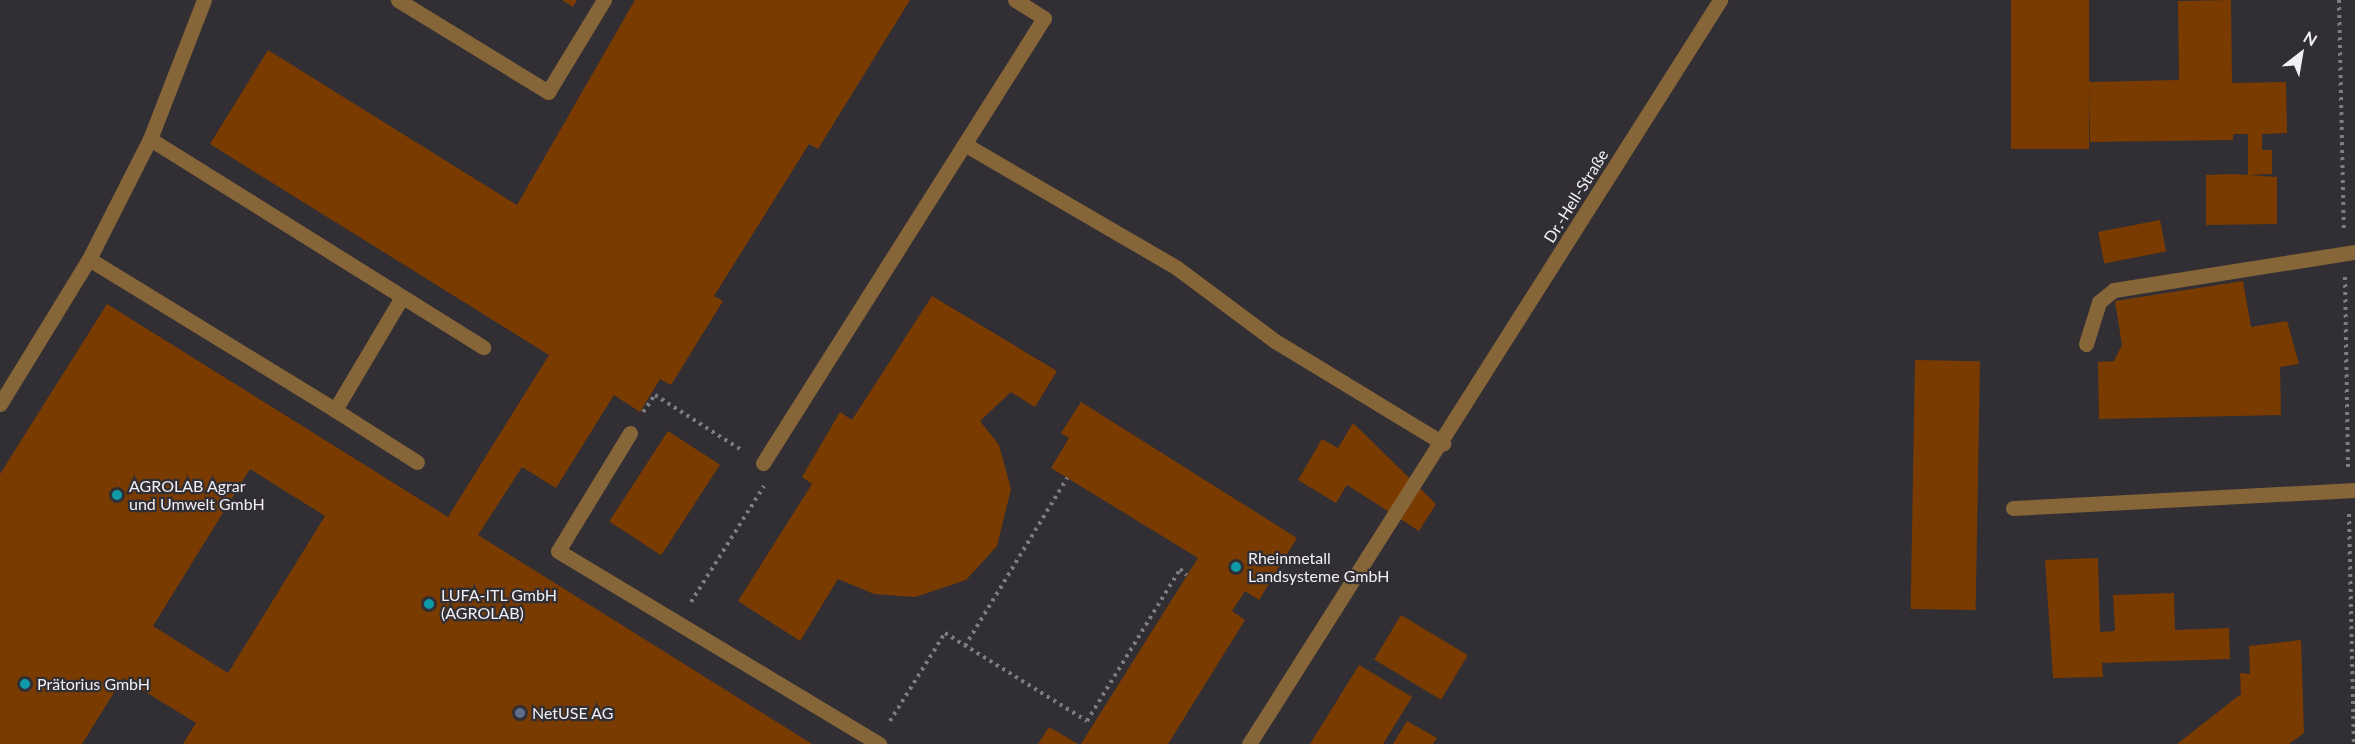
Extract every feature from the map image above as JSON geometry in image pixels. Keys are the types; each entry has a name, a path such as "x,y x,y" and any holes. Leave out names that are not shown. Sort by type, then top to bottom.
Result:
{"lane":[{"path":"0,404 89,259 150,139 204,0"},
{"path":"398,0 548,92 604,0"},
{"path":"763,463 1044,18 1015,0"},
{"name":"Dr.-Hell-Straße","path":"1249,744 1443,444 1720,0"},
{"path":"150,139 483,347"},
{"path":"966,144 1177,268 1275,341 1443,444"},
{"path":"2086,344 2099,302 2114,290 2350,252"},
{"path":"89,259 417,462"},
{"path":"335,410 402,297"},
{"path":"630,433 558,551 676,625 878,743"},
{"path":"2013,507 2352,490"}],"path":[{"path":"2339,0 2350,252 2354,744"},
{"path":"630,433 655,395 774,470 676,625"},
{"path":"965,646 1067,478"},
{"path":"878,743 945,633 1086,721 1180,569 1187,575"}],"building":[{"path":"562,0 577,0 573,7"},
{"path":"635,0 910,0 818,149 809,144 714,296 723,301 671,385 660,379 640,412 614,395 556,488 522,467 478,535 812,744 183,744 196,723 123,678 82,744 0,744 0,474 107,304 448,517 549,355 210,144 268,50 517,205","holes":["250,469 325,516 228,673 153,626"]},
{"path":"2011,0 2089,0 2089,149 2011,149"},
{"path":"2231,0 2232,83 2286,82 2287,133 2262,134 2262,150 2272,150 2272,174 2248,175 2248,134 2233,134 2233,140 2090,142 2089,82 2179,80 2178,1"},
{"path":"2206,175 2277,177 2277,224 2206,225"},
{"path":"2160,220 2166,251 2104,263 2098,232"},
{"path":"2243,281 2251,327 2287,321 2299,364 2280,367 2281,415 2099,419 2098,362 2114,361 2122,345 2115,301"},
{"path":"932,296 1057,371 1035,407 1011,392 980,421 999,445 1011,489 997,546 966,580 915,597 874,594 838,579 800,641 738,601 812,484 802,477 840,412 852,420"},
{"path":"1915,360 1980,361 1976,610 1911,609"},
{"name":"Rheinmetall Landsysteme GmbH","path":"1081,402 1297,538 1259,600 1245,591 1232,611 1245,620 1168,744 1081,744 1198,558 1051,468 1069,438 1061,433"},
{"path":"1353,423 1436,504 1419,531 1347,485 1336,503 1298,480 1322,439 1338,448"},
{"path":"668,431 720,465 661,555 609,522"},
{"path":"2098,558 2100,632 2115,631 2113,595 2174,593 2175,630 2229,628 2230,659 2102,663 2103,677 2053,678 2045,560"},
{"path":"1401,615 1468,655 1441,700 1374,660"},
{"path":"2301,640 2304,733 2289,744 2177,744 2241,694 2240,673 2250,674 2249,646"},
{"path":"1359,665 1412,697 1383,744 1310,744"},
{"path":"1407,721 1437,738 1433,744 1393,744"},
{"path":"1049,727 1078,744 1038,744"}],"place":[{"name":"AGROLAB Agrar und Umwelt GmbH","path":"117,495"},
{"name":"Rheinmetall Landsysteme GmbH","path":"1236,567"},
{"name":"LUFA-ITL GmbH (AGROLAB)","path":"429,604"},
{"name":"Prätorius GmbH","path":"25,684"},
{"name":"NetUSE AG","path":"520,713"}]}
